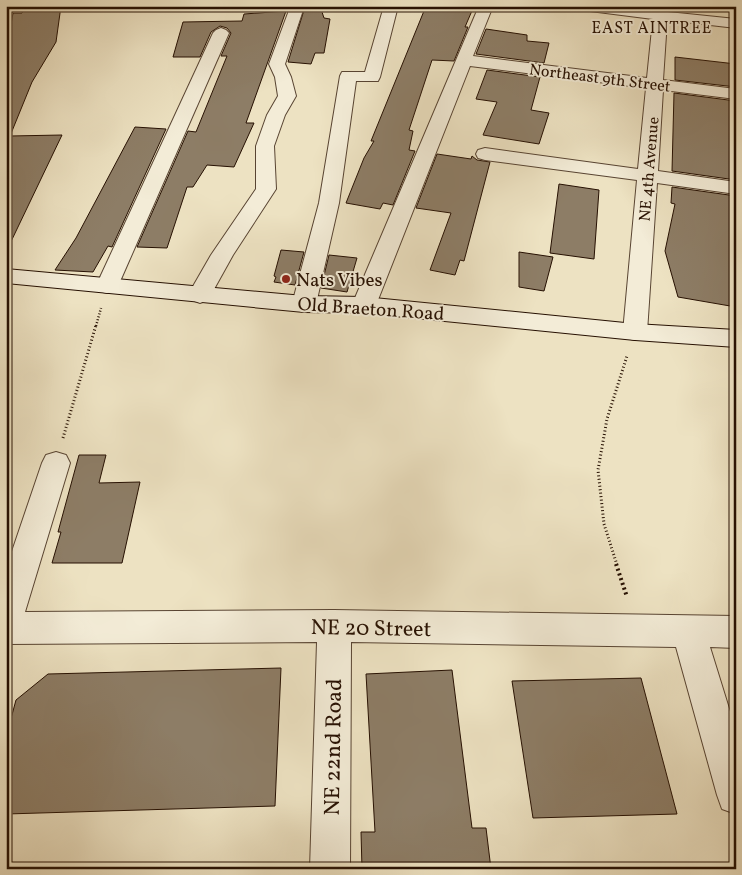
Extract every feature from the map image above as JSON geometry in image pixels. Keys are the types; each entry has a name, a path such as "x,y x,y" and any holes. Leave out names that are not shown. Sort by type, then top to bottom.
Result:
{"street":[{"path":"200,294 222,255 266,189 265,146 276,115 287,96 283,77 277,64 295,13 295,6"},
{"path":"304,304 329,203 348,76 372,76 391,6"},
{"path":"364,305 486,6"},
{"path":"582,6 661,11 736,24"},
{"name":"NE 4th Avenue","path":"634,332 661,11"},
{"path":"107,286 221,34"},
{"name":"Northeast 9th Street","path":"464,60 736,94"},
{"path":"485,154 736,188"},
{"name":"Old Braeton Road","path":"6,276 304,304 364,305 634,332 736,339"},
{"path":"6,619 56,463"},
{"name":"NE 20 Street","path":"6,628 334,626 736,632"},
{"name":"NE 22nd Road","path":"330,869 334,626"},
{"path":"689,632 736,795"}],"path":[{"path":"56,463 107,286"},
{"path":"634,332 607,419 598,470 604,524 637,631"}],"building":[{"path":"25,6 61,6 56,42 32,82 10,136 62,135 6,252 6,30 10,30 13,13 22,13"},
{"path":"426,6 474,6 465,27 468,27 454,61 432,60 409,130 413,131 409,150 415,151 393,205 383,203 380,209 346,203 364,158 374,141 371,141"},
{"path":"321,9 324,18 330,19 324,53 315,53 311,64 288,62 304,10"},
{"path":"286,11 246,123 254,123 234,167 207,165 193,187 187,187 167,248 137,247 188,131 196,132 227,56 221,56 231,33 227,28 220,26 211,32 200,57 173,57 183,22 242,21 244,14"},
{"path":"486,29 527,35 527,41 549,43 544,63 476,54"},
{"path":"675,57 736,64 736,87 675,80"},
{"path":"487,70 540,77 531,110 549,113 539,144 483,135 497,102 476,99"},
{"path":"674,93 736,101 736,180 672,171"},
{"path":"135,127 166,129 112,247 108,246 93,272 55,270 76,238"},
{"path":"437,154 471,159 472,156 477,160 490,162 464,261 460,260 455,275 430,270 451,213 416,208"},
{"path":"559,184 599,190 594,259 550,253"},
{"path":"672,187 736,196 736,307 678,297 665,251 675,204 671,203"},
{"path":"281,250 304,252 295,285 274,282"},
{"path":"519,252 553,257 544,291 519,287"},
{"path":"329,255 357,258 347,292 321,288"},
{"path":"79,455 106,455 99,483 140,482 122,563 52,563 61,532 58,532"},
{"path":"281,668 275,806 6,814 6,737 16,700 48,674"},
{"path":"452,670 472,828 486,828 491,869 362,869 361,832 375,832 366,674"},
{"path":"641,678 677,814 533,818 512,681"}],"place":[{"name":"Nats Vibes","path":"286,279"}],"district":[{"name":"EAST AINTREE","path":"652,27"}]}
